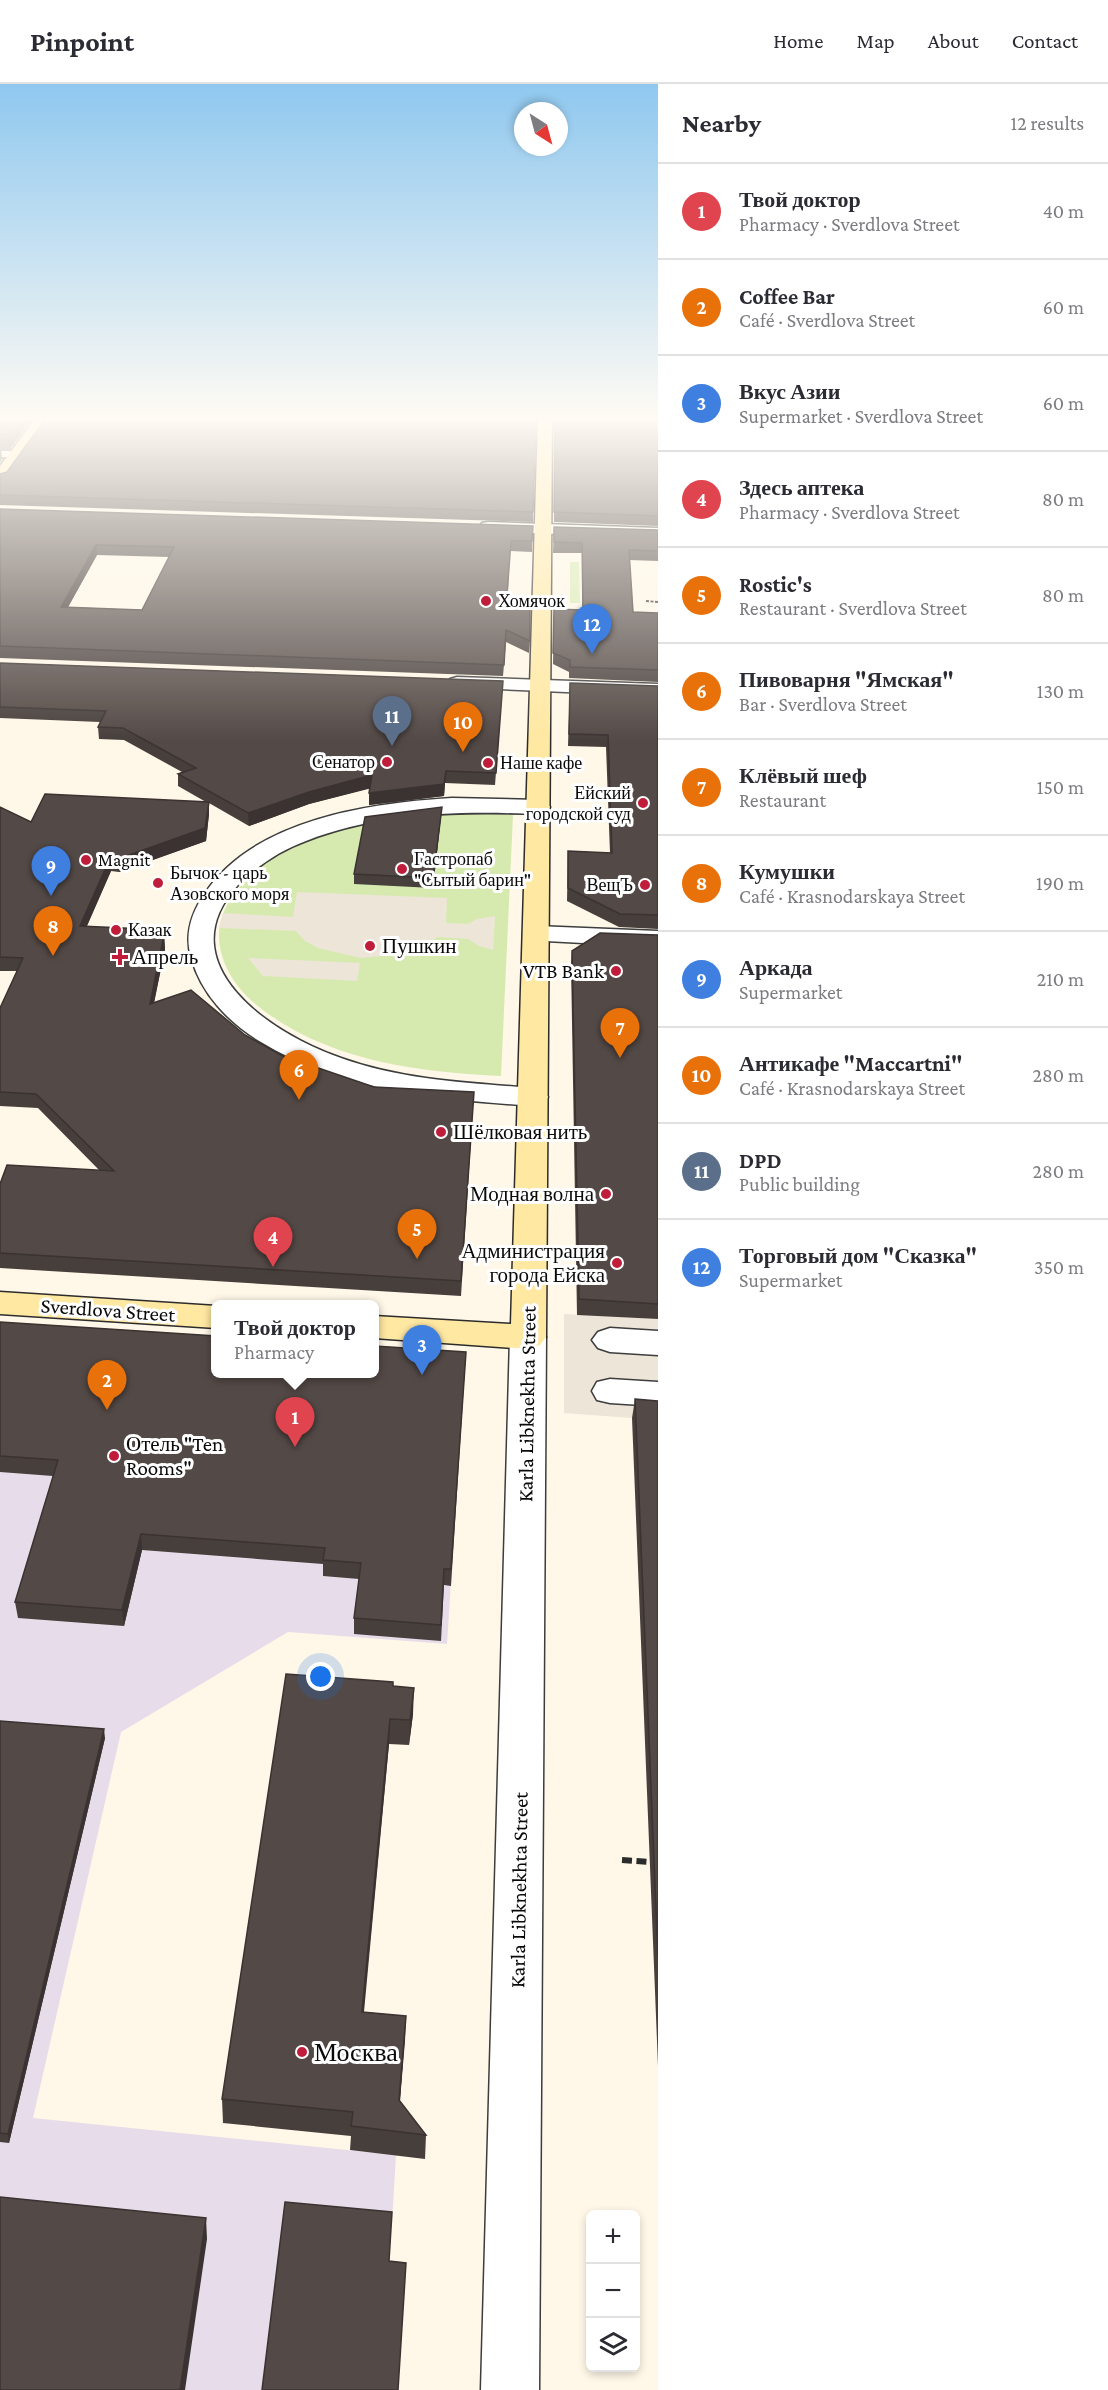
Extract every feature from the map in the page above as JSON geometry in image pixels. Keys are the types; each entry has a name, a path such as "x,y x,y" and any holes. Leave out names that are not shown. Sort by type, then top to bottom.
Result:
{"street":[{"name":"Karla Libknekhta Street","path":"510,2390 543,526"},
{"path":"474,527 658,533"},
{"path":"434,682 658,690"},
{"path":"533,1097 414,1086 354,1072 304,1054 260,1029 230,1004 207,971 201,945 201,931 212,900 239,870 266,851 307,832 357,817 414,808 454,805 538,807"},
{"path":"536,934 658,939"},
{"name":"Sverdlova Street","path":"0,1303 211,1317"},
{"path":"379,1327 528,1337"},
{"path":"610,1340 658,1343"},
{"path":"610,1391 658,1394"}],"path":[{"path":"646,601 658,602"},
{"path":"622,1860 650,1862"}],"shaded area":[{"path":"297,892 447,898 446,923 468,924 477,919 495,916 493,950 479,946 468,939 437,937 427,946 406,954 361,958 318,948 305,941 296,931 219,928 223,913 293,917"},
{"path":"248,958 360,963 357,981 263,976"},
{"path":"564,1314 658,1319 658,1420 564,1413"},
{"path":"0,1338 60,1476 456,1504 447,1644 288,1632 121,1732 33,2118 396,2155 392,2222 285,2212 263,2390 0,2390"}],"green space":[{"path":"570,562 579,562 580,603 570,603"},
{"path":"456,813 513,815 501,1076 406,1067 344,1052 286,1025 243,993 231,976 222,956 220,922 234,894 258,869 282,853 338,830 398,818"}],"building":[{"path":"0,526 533,526 532,541 511,541 506,608 530,609 530,641 506,630 504,665 0,646","holes":["96,545 174,547 142,610 61,607"]},
{"path":"554,527 658,530 658,551 629,550 633,612 658,613 658,670 570,667 570,660 553,653 554,609 583,610 582,543 554,542"},
{"path":"0,663 503,681 496,773 446,771 444,784 369,793 372,775 309,792 248,813 178,774 196,768 123,728 98,727 106,711 0,707"},
{"path":"570,683 658,686 658,915 620,914 568,888 568,851 612,853 608,735 569,734"},
{"path":"45,794 209,802 205,828 118,859 110,858 80,926 145,929 164,935 150,1004 191,990 245,1035 283,1056 374,1087 474,1092 461,1281 0,1253 0,1184 7,1165 114,1171 36,1094 0,1092 0,1008 23,958 0,957 0,807 31,822"},
{"path":"442,807 433,878 354,874 365,817"},
{"path":"600,933 658,935 658,1304 579,1299 572,951"},
{"path":"0,1322 211,1336 211,1378 379,1378 379,1346 466,1352 451,1569 444,1569 441,1625 354,1618 361,1563 323,1560 325,1548 141,1534 122,1610 15,1602 58,1460 0,1456"},
{"path":"635,1399 658,1401 658,1957"},
{"path":"286,1674 393,1682 393,1686 414,1688 410,1720 390,1719 362,2012 406,2016 399,2100 426,2135 351,2126 353,2112 222,2099"},
{"path":"0,1721 104,1729 8,2134 0,2133"},
{"path":"0,2197 206,2218 180,2390 0,2390"},
{"path":"285,2202 392,2212 389,2261 406,2263 398,2390 262,2390"}],"place":[{"name":"Хомячок","path":"486,601"},
{"name":"Торговый дом \"Сказка\"","path":"592,654"},
{"name":"DPD","path":"392,746"},
{"name":"Антикафе \"Maccartni\"","path":"463,752"},
{"name":"Сенатор","path":"387,762"},
{"name":"Наше кафе","path":"488,763"},
{"name":"Ейский городской суд","path":"643,803"},
{"name":"Magnit","path":"86,860"},
{"name":"Гастропаб \"Сытый барин\"","path":"402,869"},
{"name":"Бычок - царь Азовского моря","path":"158,883"},
{"name":"ВещЪ","path":"645,885"},
{"name":"Аркада","path":"51,896"},
{"name":"Казак","path":"116,930"},
{"name":"Пушкин","path":"370,946"},
{"name":"Кумушки","path":"53,956"},
{"name":"Апрель","path":"120,957"},
{"name":"VTB Bank","path":"616,971"},
{"name":"Клёвый шеф","path":"620,1058"},
{"name":"Пивоварня \"Ямская\"","path":"299,1100"},
{"name":"Шёлковая нить","path":"441,1132"},
{"name":"Модная волна","path":"606,1194"},
{"name":"Rostic's","path":"417,1259"},
{"name":"Администрация города Ейска","path":"617,1263"},
{"name":"Здесь аптека","path":"273,1267"},
{"name":"Вкус Азии","path":"422,1375"},
{"name":"Coffee Bar","path":"107,1410"},
{"name":"Твой доктор","path":"295,1447"},
{"name":"Отель \"Ten Rooms\"","path":"114,1456"},
{"name":"Москва","path":"302,2052"}]}
